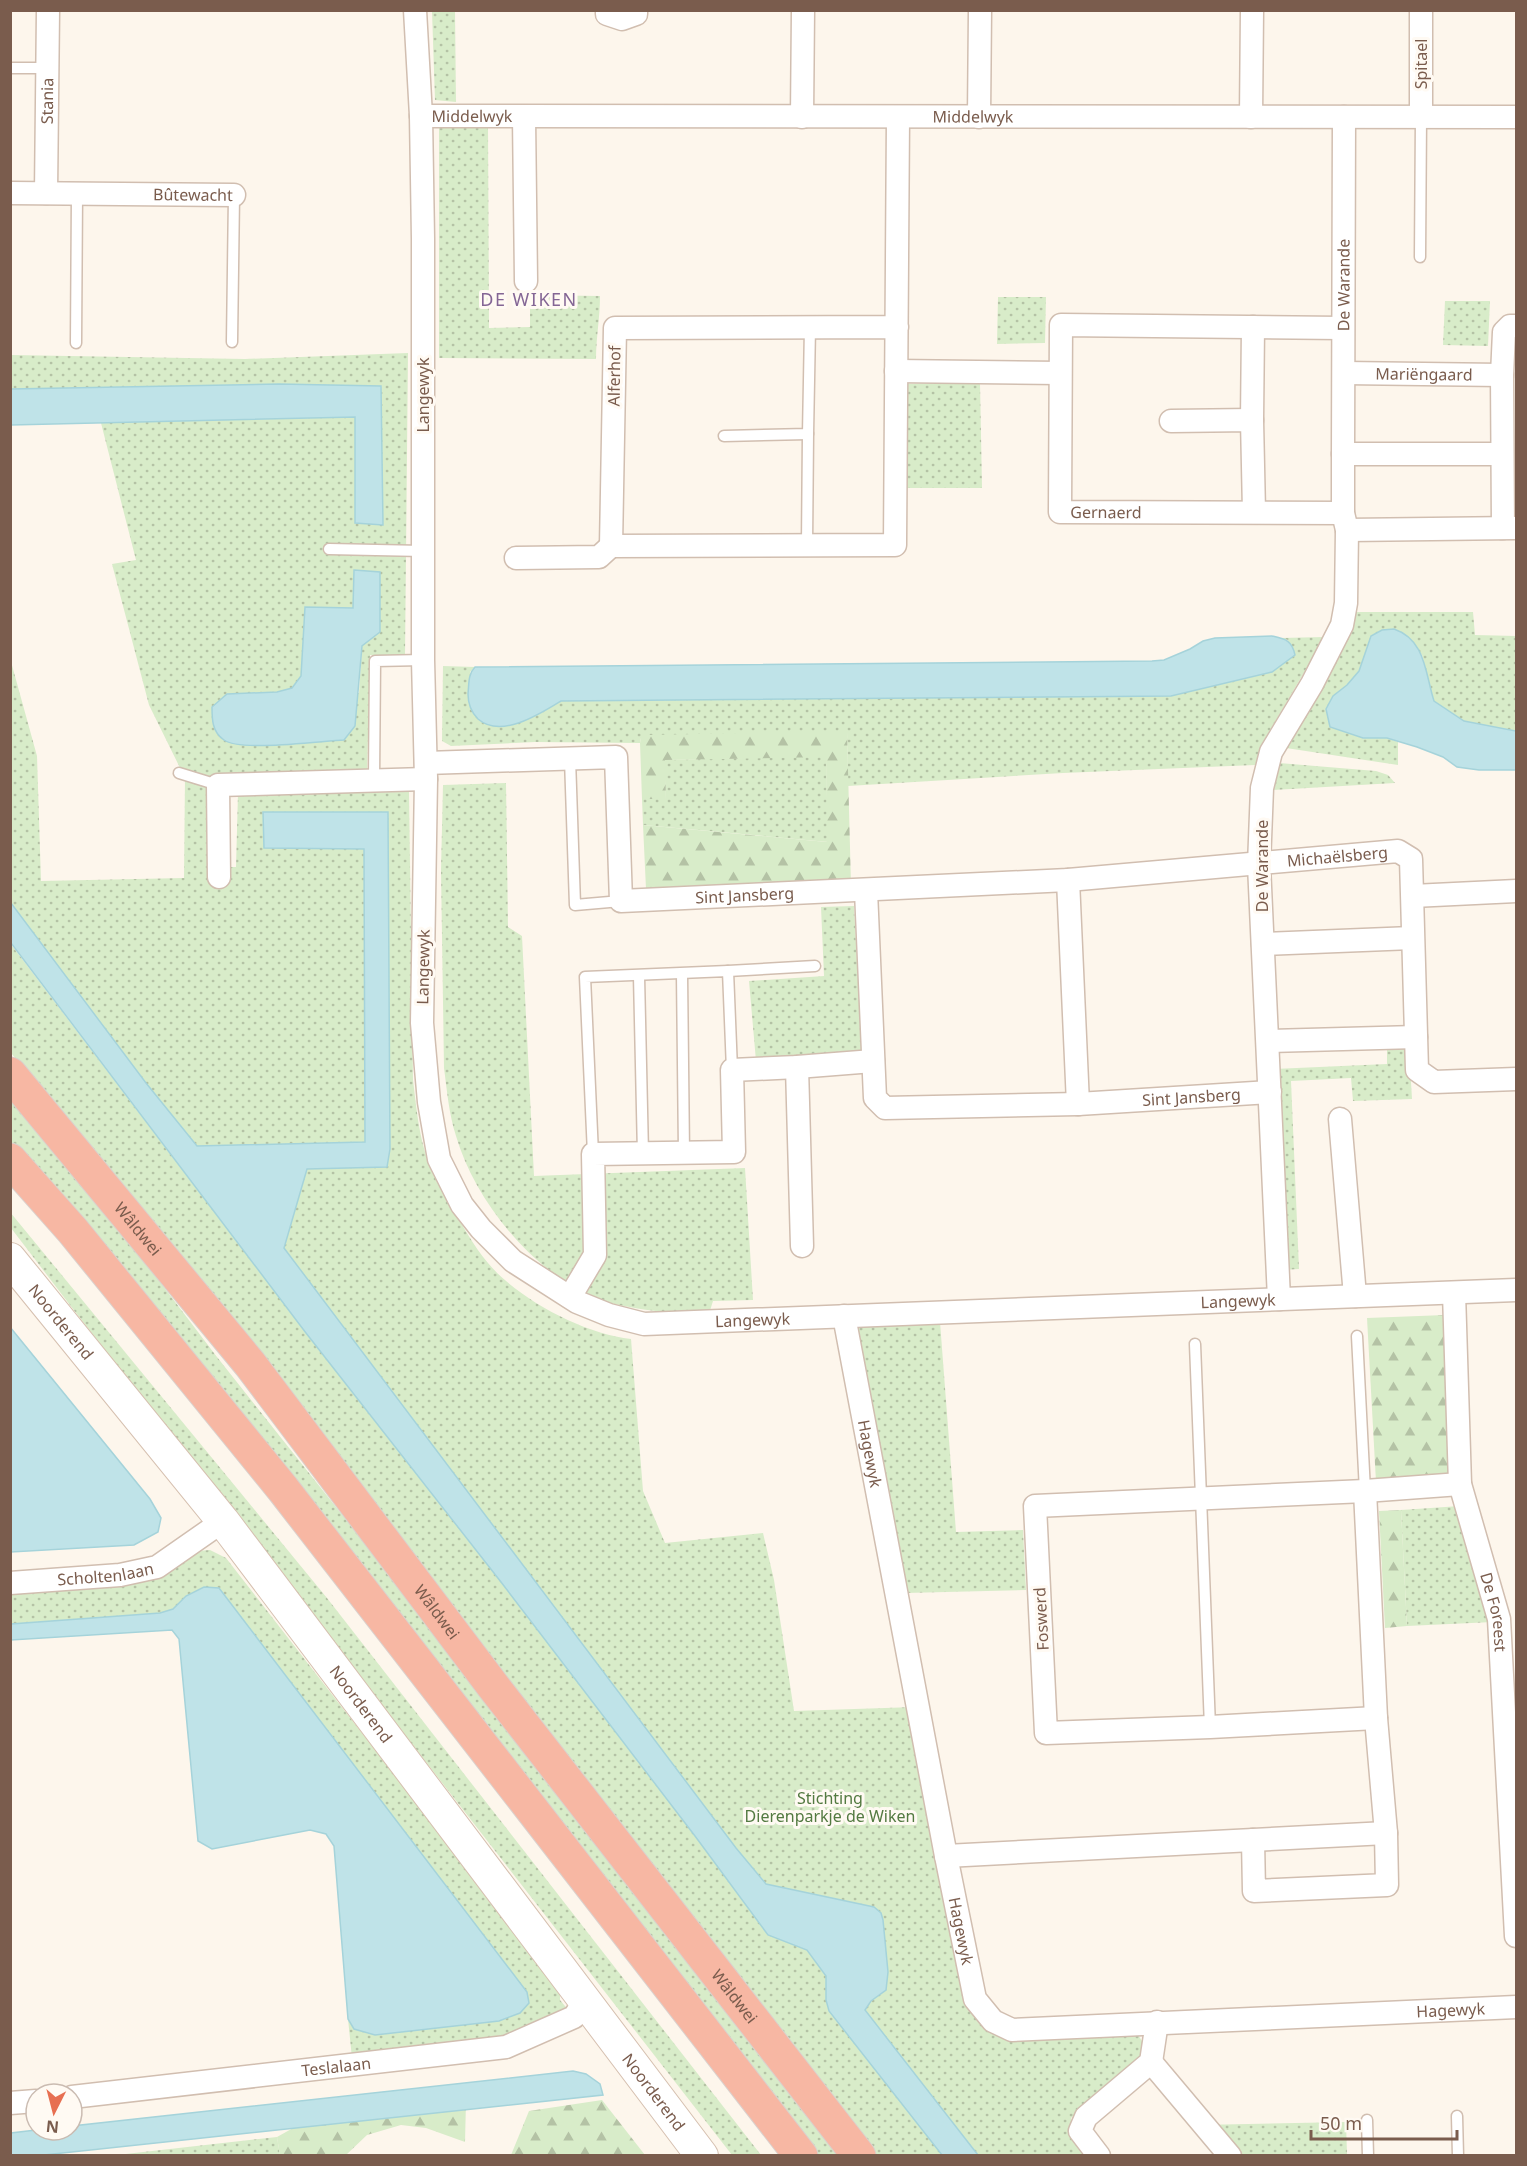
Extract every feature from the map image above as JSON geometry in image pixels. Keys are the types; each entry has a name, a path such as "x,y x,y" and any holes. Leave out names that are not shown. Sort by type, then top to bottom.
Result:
{"highway":[{"name":"Wâldwei","path":"10,1074 250,1364 493,1686 859,2156"},
{"path":"10,1160 80,1240 276,1481 801,2156"}],"street":[{"name":"Stania","path":"46,193 48,10"},
{"name":"Langewyk","path":"415,10 421,117 423,239 423,660 426,771 422,1023 429,1102 439,1159 462,1205 481,1229 513,1261 570,1297 609,1315 644,1324 1516,1290"},
{"path":"607,10 607,14 621,19 636,14 636,10"},
{"path":"802,117 803,10"},
{"path":"979,117 980,10"},
{"path":"1251,117 1252,10"},
{"name":"Spitael","path":"1421,10 1421,117"},
{"name":"Middelwyk","path":"421,117 1516,117"},
{"name":"Middelwyk","path":"524,117 526,281"},
{"path":"516,558 599,557 610,546 894,545 898,117"},
{"name":"De Warande","path":"1279,1299 1259,865 1262,788 1271,752 1312,684 1342,625 1346,603 1342,454 1344,117"},
{"name":"Bûtewacht","path":"10,193 234,195"},
{"name":"Gernaerd","path":"1342,328 1061,325 1060,512 1254,512 1345,521"},
{"path":"1345,521 1510,528 1502,454 1502,375 1504,332 1510,326 1516,326"},
{"name":"Alferhof","path":"610,546 615,328 897,327"},
{"path":"1253,327 1254,512"},
{"path":"896,371 1060,373"},
{"name":"Mariëngaard","path":"1344,373 1502,375"},
{"path":"1171,421 1252,420"},
{"path":"1342,454 1502,454"},
{"path":"219,877 218,785 374,780 426,771 570,759 616,758 621,902"},
{"name":"Michaëlsberg","path":"1259,865 1398,851 1411,859 1417,1070 1434,1082 1516,1079"},
{"name":"Sint Jansberg","path":"621,902 1068,880 1259,865"},
{"path":"1068,880 1078,1104"},
{"name":"Sint Jansberg","path":"866,891 875,1098 885,1108 1078,1104 1270,1092"},
{"path":"1413,896 1516,891"},
{"path":"1263,944 1412,938"},
{"path":"1268,1041 1416,1037"},
{"path":"570,1297 596,1255 593,1154 734,1152 732,1070 873,1061"},
{"path":"797,1067 802,1246"},
{"path":"1340,1119 1355,1296"},
{"name":"Noorderend","path":"10,1259 223,1521 702,2156"},
{"name":"De Foreest","path":"1454,1293 1460,1484 1499,1618 1514,1829 1516,1936"},
{"name":"Hagewyk","path":"844,1316 975,1999 993,2021 1012,2030 1516,2007"},
{"name":"Foswerd","path":"1376,1718 1046,1733 1035,1506 1365,1491 1460,1484"},
{"path":"1253,1840 1254,1891 1387,1885 1386,1833 1376,1718 1365,1491"},
{"name":"Scholtenlaan","path":"10,1583 120,1575 157,1567 223,1521"},
{"path":"946,1856 1386,1833"},
{"name":"Teslalaan","path":"84,2096 506,2047 574,2017 584,2002"},
{"path":"1099,2156 1080,2130 1086,2117 1151,2062 1157,2022"},
{"path":"1151,2062 1230,2156"}],"lane":[{"path":"10,68 47,68"},
{"path":"1420,257 1421,117"},
{"path":"76,343 77,193"},
{"name":"Bûtewacht","path":"232,342 234,195"},
{"path":"807,545 810,327"},
{"path":"724,436 808,434"},
{"path":"329,549 423,552"},
{"path":"374,780 375,661 423,660"},
{"name":"Sint Jansberg","path":"570,759 575,904 621,902"},
{"path":"178,773 218,785"},
{"path":"593,1154 585,977 815,966"},
{"path":"728,971 732,1070"},
{"path":"682,974 684,1153"},
{"path":"639,976 643,1154"},
{"path":"1357,1336 1365,1491"},
{"path":"1195,1344 1210,1727"},
{"path":"1456,2116 1458,2156"},
{"path":"1367,2120 1368,2156"}],"green space":[{"path":"432,11 455,11 456,102 435,100"},
{"path":"439,125 488,126 489,328 530,327 530,295 600,296 596,359 439,358"},
{"path":"998,297 1046,297 1045,343 997,344"},
{"path":"1445,301 1490,301 1488,346 1443,345"},
{"name":"Stichting Dierenparkje de Wiken","path":"408,353 405,656 370,655 367,775 211,778 210,867 236,867 238,793 409,792 413,1080 421,1134 432,1172 488,1263 516,1289 553,1313 573,1322 613,1336 631,1339 643,1491 665,1543 763,1533 774,1580 794,1711 915,1707 973,2006 1027,2038 1138,2035 1146,2047 1146,2052 1071,2118 1071,2128 1084,2155 978,2155 865,2010 871,2001 886,1990 888,1972 881,1913 874,1907 766,1884 736,1848 284,1248 307,1169 387,1167 390,1149 388,812 264,848 364,849 365,1142 197,1147 11,903 10,658 37,756 41,881 184,878 185,778 149,705 112,564 136,560 101,423 356,417 355,523 383,525 380,386 279,384 11,389 11,355 245,359","holes":["305,608 353,608 362,646 359,693 227,694 277,692 292,688 301,676"]},
{"path":"980,383 982,488 893,488 897,384"},
{"path":"1356,612 1473,612 1475,635 1516,636 1516,731 1464,721 1434,701 1422,655 1394,629 1376,633 1369,643 1358,672 1333,696 1363,738 1387,738 1398,742 1398,765 1286,748 1350,633"},
{"path":"1325,637 1266,737 1255,765 1063,773 848,786 847,732 641,738 640,743 535,742 451,746 442,741 443,666 475,667 470,672 504,726 543,712 560,701 1171,696 1272,672 1288,640 1280,638"},
{"path":"847,731 851,886 646,889 643,825 827,842 826,757 665,760 666,799 642,799 641,738 647,735"},
{"path":"826,756 828,842 643,825 642,799 666,799 664,760"},
{"path":"1279,763 1376,771 1388,775 1395,783 1273,790"},
{"path":"506,783 508,927 522,936 534,1176 745,1168 753,1300 713,1301 708,1317 629,1307 587,1294 565,1282 524,1248 490,1206 464,1159 448,1102 444,1068 441,870 443,785"},
{"path":"854,906 862,1055 756,1061 749,981 824,976 821,907"},
{"path":"10,943 306,1333 501,1582 768,1935 807,1950 826,1976 826,2000 942,2155 874,2155 110,1169 11,1053"},
{"path":"1409,1048 1412,1099 1353,1101 1351,1078 1291,1081 1299,1269 1283,1270 1274,1069 1387,1064 1387,1049"},
{"path":"10,1100 84,1182 217,1357 501,1715 841,2155 815,2155 11,1147"},
{"path":"10,1212 327,1598 761,2155 732,2155 73,1309 11,1228"},
{"path":"1445,1315 1452,1477 1376,1482 1367,1318"},
{"path":"940,1322 956,1532 1023,1530 1026,1590 905,1593 854,1326"},
{"path":"1460,1506 1493,1622 1407,1626 1401,1510"},
{"path":"1401,1510 1407,1626 1385,1628 1379,1511"},
{"path":"210,1550 226,1558 560,1988 560,2000 574,2017 496,2042 352,2058 348,2019 354,2029 527,1992 219,1588 186,1596 173,1609 160,1613 11,1624 11,1593"},
{"path":"602,2100 645,2155 511,2155 529,2111"},
{"path":"466,2102 465,2142 426,2128 401,2125 367,2135 346,2155 280,2156 277,2137 311,2118"},
{"path":"1346,2122 1347,2155 1223,2155 1199,2125"},
{"path":"277,2137 280,2155 108,2156"}],"water":[{"path":"279,384 381,386 383,525 355,523 355,417 11,425 11,389"},
{"path":"354,570 380,572 380,632 362,646 355,726 344,740 263,746 233,743 220,737 215,729 212,707 227,694 277,692 292,688 301,676 305,607 353,608"},
{"path":"1394,629 1405,634 1418,649 1423,659 1434,701 1464,721 1516,731 1516,770 1479,770 1457,767 1443,757 1417,747 1387,738 1363,738 1330,727 1326,709 1333,696 1359,671 1371,636 1382,630"},
{"path":"1272,636 1287,641 1292,646 1295,655 1272,672 1171,696 561,701 532,718 509,726 487,725 478,719 472,711 468,698 470,676 475,667 1152,661 1164,660 1203,641 1215,638"},
{"path":"263,812 388,812 390,1149 387,1167 307,1169 284,1248 736,1848 766,1884 874,1907 881,1913 888,1972 886,1990 871,2001 865,2010 978,2155 942,2155 829,2011 826,2000 826,1976 807,1950 768,1935 501,1582 306,1333 11,943 11,903 146,1083 197,1146 365,1142 364,849 264,848"},
{"path":"10,1327 150,1499 161,1518 158,1532 134,1545 11,1552"},
{"path":"204,1587 219,1588 527,1992 529,2003 520,2013 499,2021 375,2035 354,2029 348,2019 334,1846 326,1834 310,1830 212,1849 198,1841 179,1639 172,1630 11,1640 11,1624 160,1613 173,1609 186,1596"},
{"path":"573,2071 586,2074 600,2084 603,2095 44,2155 11,2155 11,2133 24,2131 24,2142 84,2142 84,2125"}],"district":[{"name":"DE WIKEN","path":"529,300"}]}
